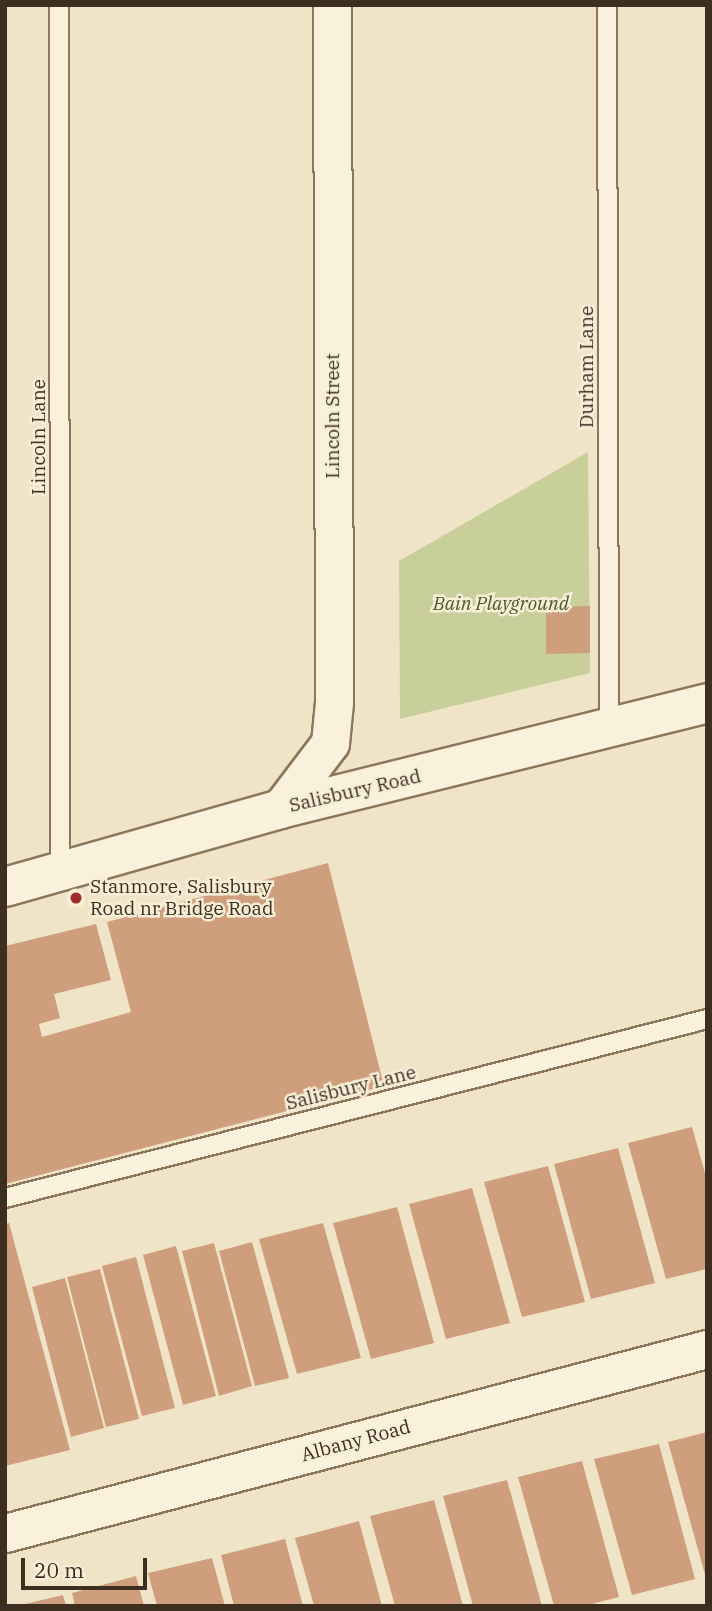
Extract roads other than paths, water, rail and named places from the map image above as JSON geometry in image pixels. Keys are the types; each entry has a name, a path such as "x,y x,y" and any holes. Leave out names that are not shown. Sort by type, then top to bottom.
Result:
{"main road":[{"name":"Salisbury Road","path":"5,887 60,869 233,826 280,809 707,703"}],"street":[{"name":"Lincoln Street","path":"280,809 330,743 334,702 332,5"},
{"name":"Albany Road","path":"5,1533 707,1349"}],"lane":[{"name":"Lincoln Lane","path":"59,5 60,869"},
{"name":"Durham Lane","path":"607,5 609,728"},
{"name":"Salisbury Lane","path":"5,1198 707,1019"}],"place":[{"name":"Stanmore, Salisbury Road nr Bridge Road","path":"76,898"}],"park label":[{"name":"Bain Playground","path":"501,604"}]}
